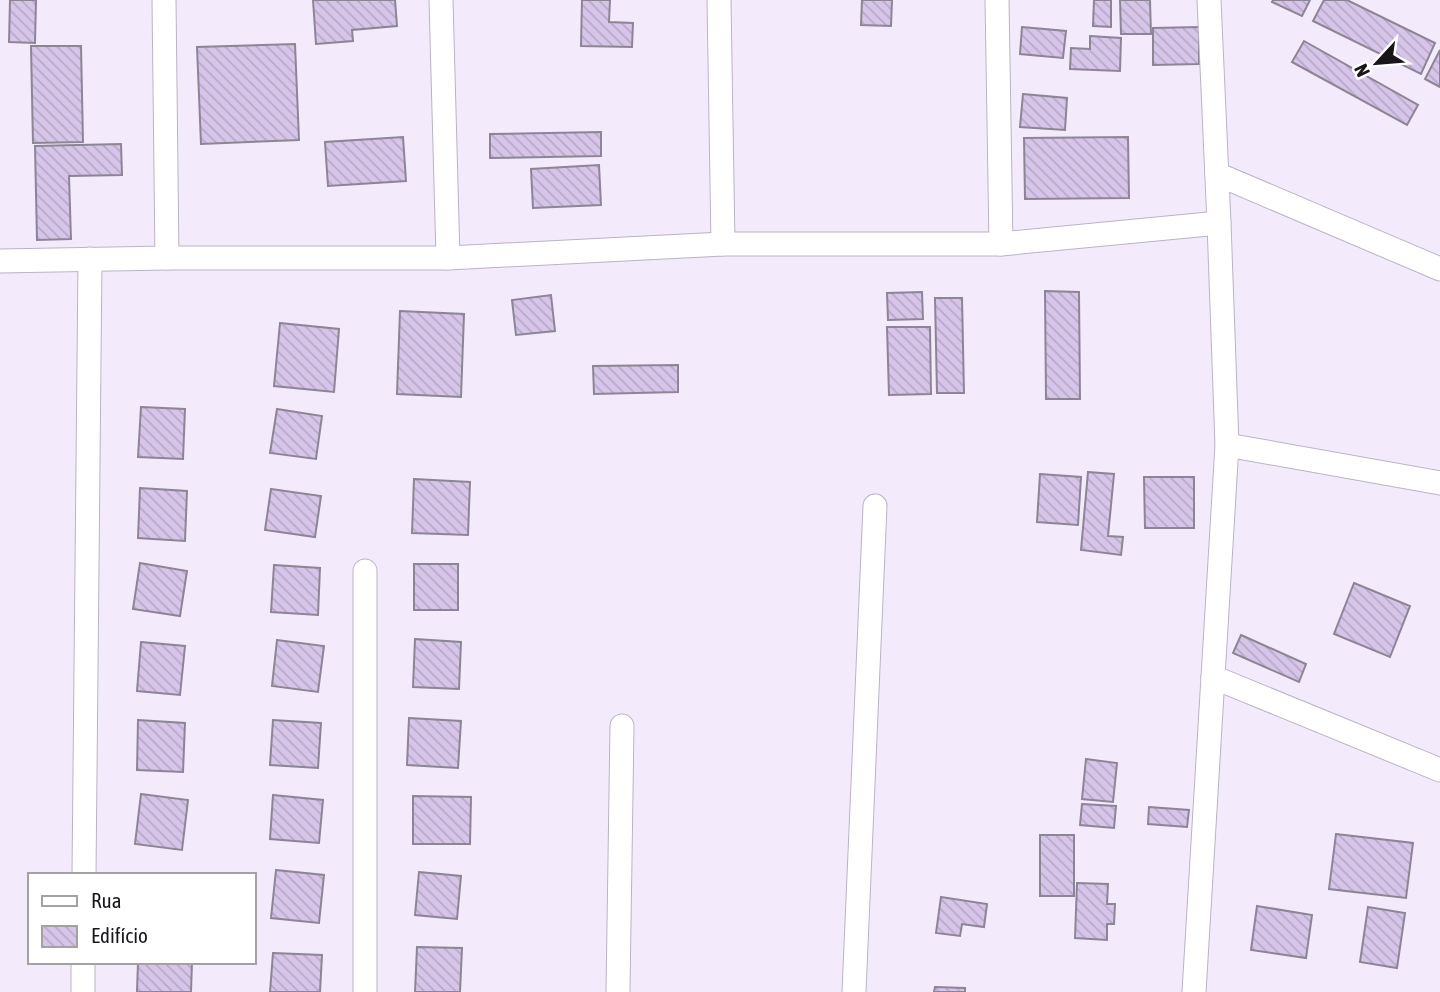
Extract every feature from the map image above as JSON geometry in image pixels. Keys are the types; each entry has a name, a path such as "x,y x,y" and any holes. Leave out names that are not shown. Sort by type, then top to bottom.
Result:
{"street":[{"path":"164,0 167,258"},
{"path":"441,0 448,258"},
{"path":"719,0 723,244"},
{"path":"997,0 1001,244"},
{"path":"1194,992 1227,445 1209,0"},
{"path":"1217,174 1440,270"},
{"path":"0,261 448,258 723,244 1001,244 1219,223"},
{"path":"84,873 90,259"},
{"path":"1227,445 1440,483"},
{"path":"854,992 875,506"},
{"path":"365,571 365,992"},
{"path":"1213,677 1440,770"},
{"path":"618,992 622,726"},
{"path":"83,964 83,992"}],"building":[{"path":"10,0 36,0 35,43 9,42"},
{"path":"313,0 395,0 397,26 352,30 353,41 316,44"},
{"path":"582,0 610,0 609,22 633,23 632,47 581,46"},
{"path":"862,0 892,0 891,26 861,25"},
{"path":"1094,0 1111,0 1111,27 1093,26"},
{"path":"1120,0 1150,0 1151,34 1121,34"},
{"path":"1310,0 1302,16 1272,2"},
{"path":"1324,0 1347,0 1435,43 1421,74 1313,21"},
{"path":"1022,27 1066,31 1063,58 1020,54"},
{"path":"1199,27 1199,64 1153,65 1153,28"},
{"path":"1090,36 1121,38 1120,71 1070,69 1071,48 1090,49"},
{"path":"1304,41 1418,105 1407,125 1292,62"},
{"path":"295,44 299,140 201,144 197,47"},
{"path":"31,46 81,46 83,142 33,143"},
{"path":"1440,50 1440,87 1425,79"},
{"path":"1023,94 1067,98 1065,130 1020,127"},
{"path":"601,132 601,156 490,158 490,134"},
{"path":"403,137 406,181 328,186 325,142"},
{"path":"1128,137 1129,198 1025,199 1024,138"},
{"path":"121,144 122,175 69,176 71,239 37,240 35,146"},
{"path":"599,165 601,205 533,208 531,169"},
{"path":"1045,291 1079,292 1080,399 1046,399"},
{"path":"922,292 923,319 888,320 887,293"},
{"path":"551,295 555,331 516,335 512,300"},
{"path":"935,298 962,298 964,393 937,393"},
{"path":"400,311 464,314 461,397 397,394"},
{"path":"280,323 339,329 334,392 274,386"},
{"path":"887,327 930,327 931,394 889,395"},
{"path":"678,365 678,392 594,394 593,366"},
{"path":"141,407 185,409 183,459 138,457"},
{"path":"277,409 322,416 316,459 270,453"},
{"path":"1088,472 1114,474 1108,536 1123,537 1121,555 1081,550"},
{"path":"1040,474 1081,477 1078,525 1037,522"},
{"path":"1144,477 1194,477 1194,528 1145,528"},
{"path":"414,479 470,482 468,535 412,533"},
{"path":"140,488 187,491 185,541 138,538"},
{"path":"271,489 321,496 315,537 265,530"},
{"path":"140,563 187,571 180,616 133,609"},
{"path":"414,564 458,564 458,610 414,610"},
{"path":"274,565 320,568 318,615 271,612"},
{"path":"1354,583 1410,606 1390,657 1334,634"},
{"path":"1241,635 1306,664 1299,682 1233,653"},
{"path":"415,639 461,642 459,689 413,687"},
{"path":"277,640 324,646 318,692 272,686"},
{"path":"141,642 185,646 180,695 137,691"},
{"path":"409,718 461,721 458,768 407,765"},
{"path":"138,720 185,723 183,772 137,770"},
{"path":"273,720 321,723 318,768 270,765"},
{"path":"1086,759 1117,763 1113,802 1082,799"},
{"path":"141,794 188,800 182,850 135,844"},
{"path":"273,795 323,800 319,843 270,839"},
{"path":"413,796 471,797 470,844 413,844"},
{"path":"1082,804 1116,806 1114,828 1080,825"},
{"path":"1149,807 1189,810 1187,827 1148,824"},
{"path":"1336,834 1413,843 1406,898 1329,889"},
{"path":"1040,835 1074,835 1074,896 1040,896"},
{"path":"276,870 324,875 319,923 271,918"},
{"path":"419,872 461,876 457,919 415,915"},
{"path":"1077,883 1108,884 1107,904 1115,904 1114,924 1107,924 1107,940 1075,938"},
{"path":"941,897 987,904 984,927 962,924 960,936 936,933"},
{"path":"1257,906 1312,915 1306,958 1251,950"},
{"path":"1368,907 1405,913 1397,968 1360,962"},
{"path":"417,947 462,948 460,992 415,992"},
{"path":"273,953 322,955 320,992 270,992"},
{"path":"138,964 192,964 191,992 137,992"},
{"path":"935,987 965,988 965,992 934,992"}]}
